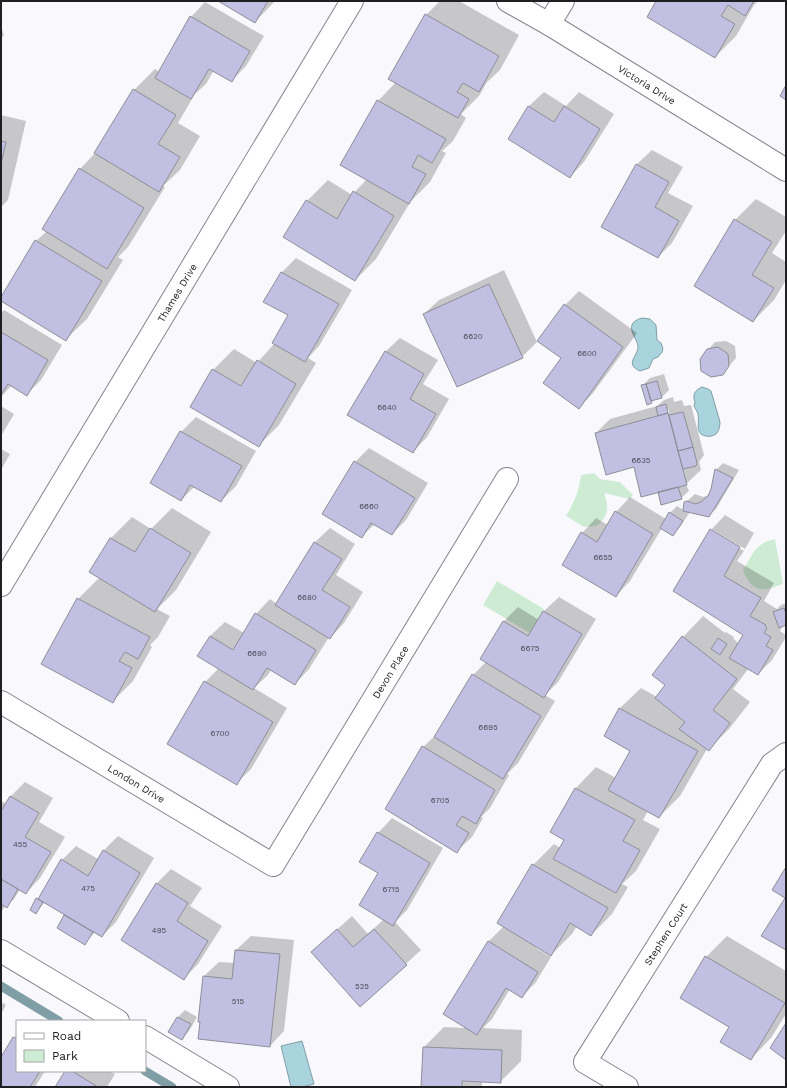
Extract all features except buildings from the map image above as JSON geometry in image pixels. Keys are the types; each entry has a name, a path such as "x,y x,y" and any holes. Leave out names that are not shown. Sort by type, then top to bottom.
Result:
{"street":[{"name":"Thames Drive","path":"1,585 352,1"},
{"name":"Victoria Drive","path":"508,1 549,24 786,170"},
{"path":"549,24 563,1"},
{"name":"Devon Place","path":"273,865 507,479"},
{"name":"London Drive","path":"1,702 273,865"},
{"name":"Stephen Court","path":"627,1087 585,1062 779,759"},
{"path":"1,951 116,1020"},
{"path":"146,1038 228,1087"}],"green space":[{"path":"594,473 600,479 620,482 633,495 629,499 604,493 607,502 606,515 596,526 584,527 566,516 576,497 581,475"},
{"path":"775,539 783,584 770,588 759,589 750,583 743,570 752,554 759,546"},
{"path":"497,581 544,609 530,633 483,605"}],"water":[{"path":"642,318 650,319 656,325 657,340 661,343 663,349 658,357 653,359 649,368 640,371 633,366 632,363 638,347 632,327 636,321"},
{"path":"702,387 711,391 720,422 717,433 711,436 702,435 700,433 698,427 698,414 694,406 695,393"},
{"path":"302,1041 314,1084 302,1087 291,1087 281,1046"}],"waterway":[{"path":"1,986 57,1020"},
{"path":"146,1072 172,1087"}]}
